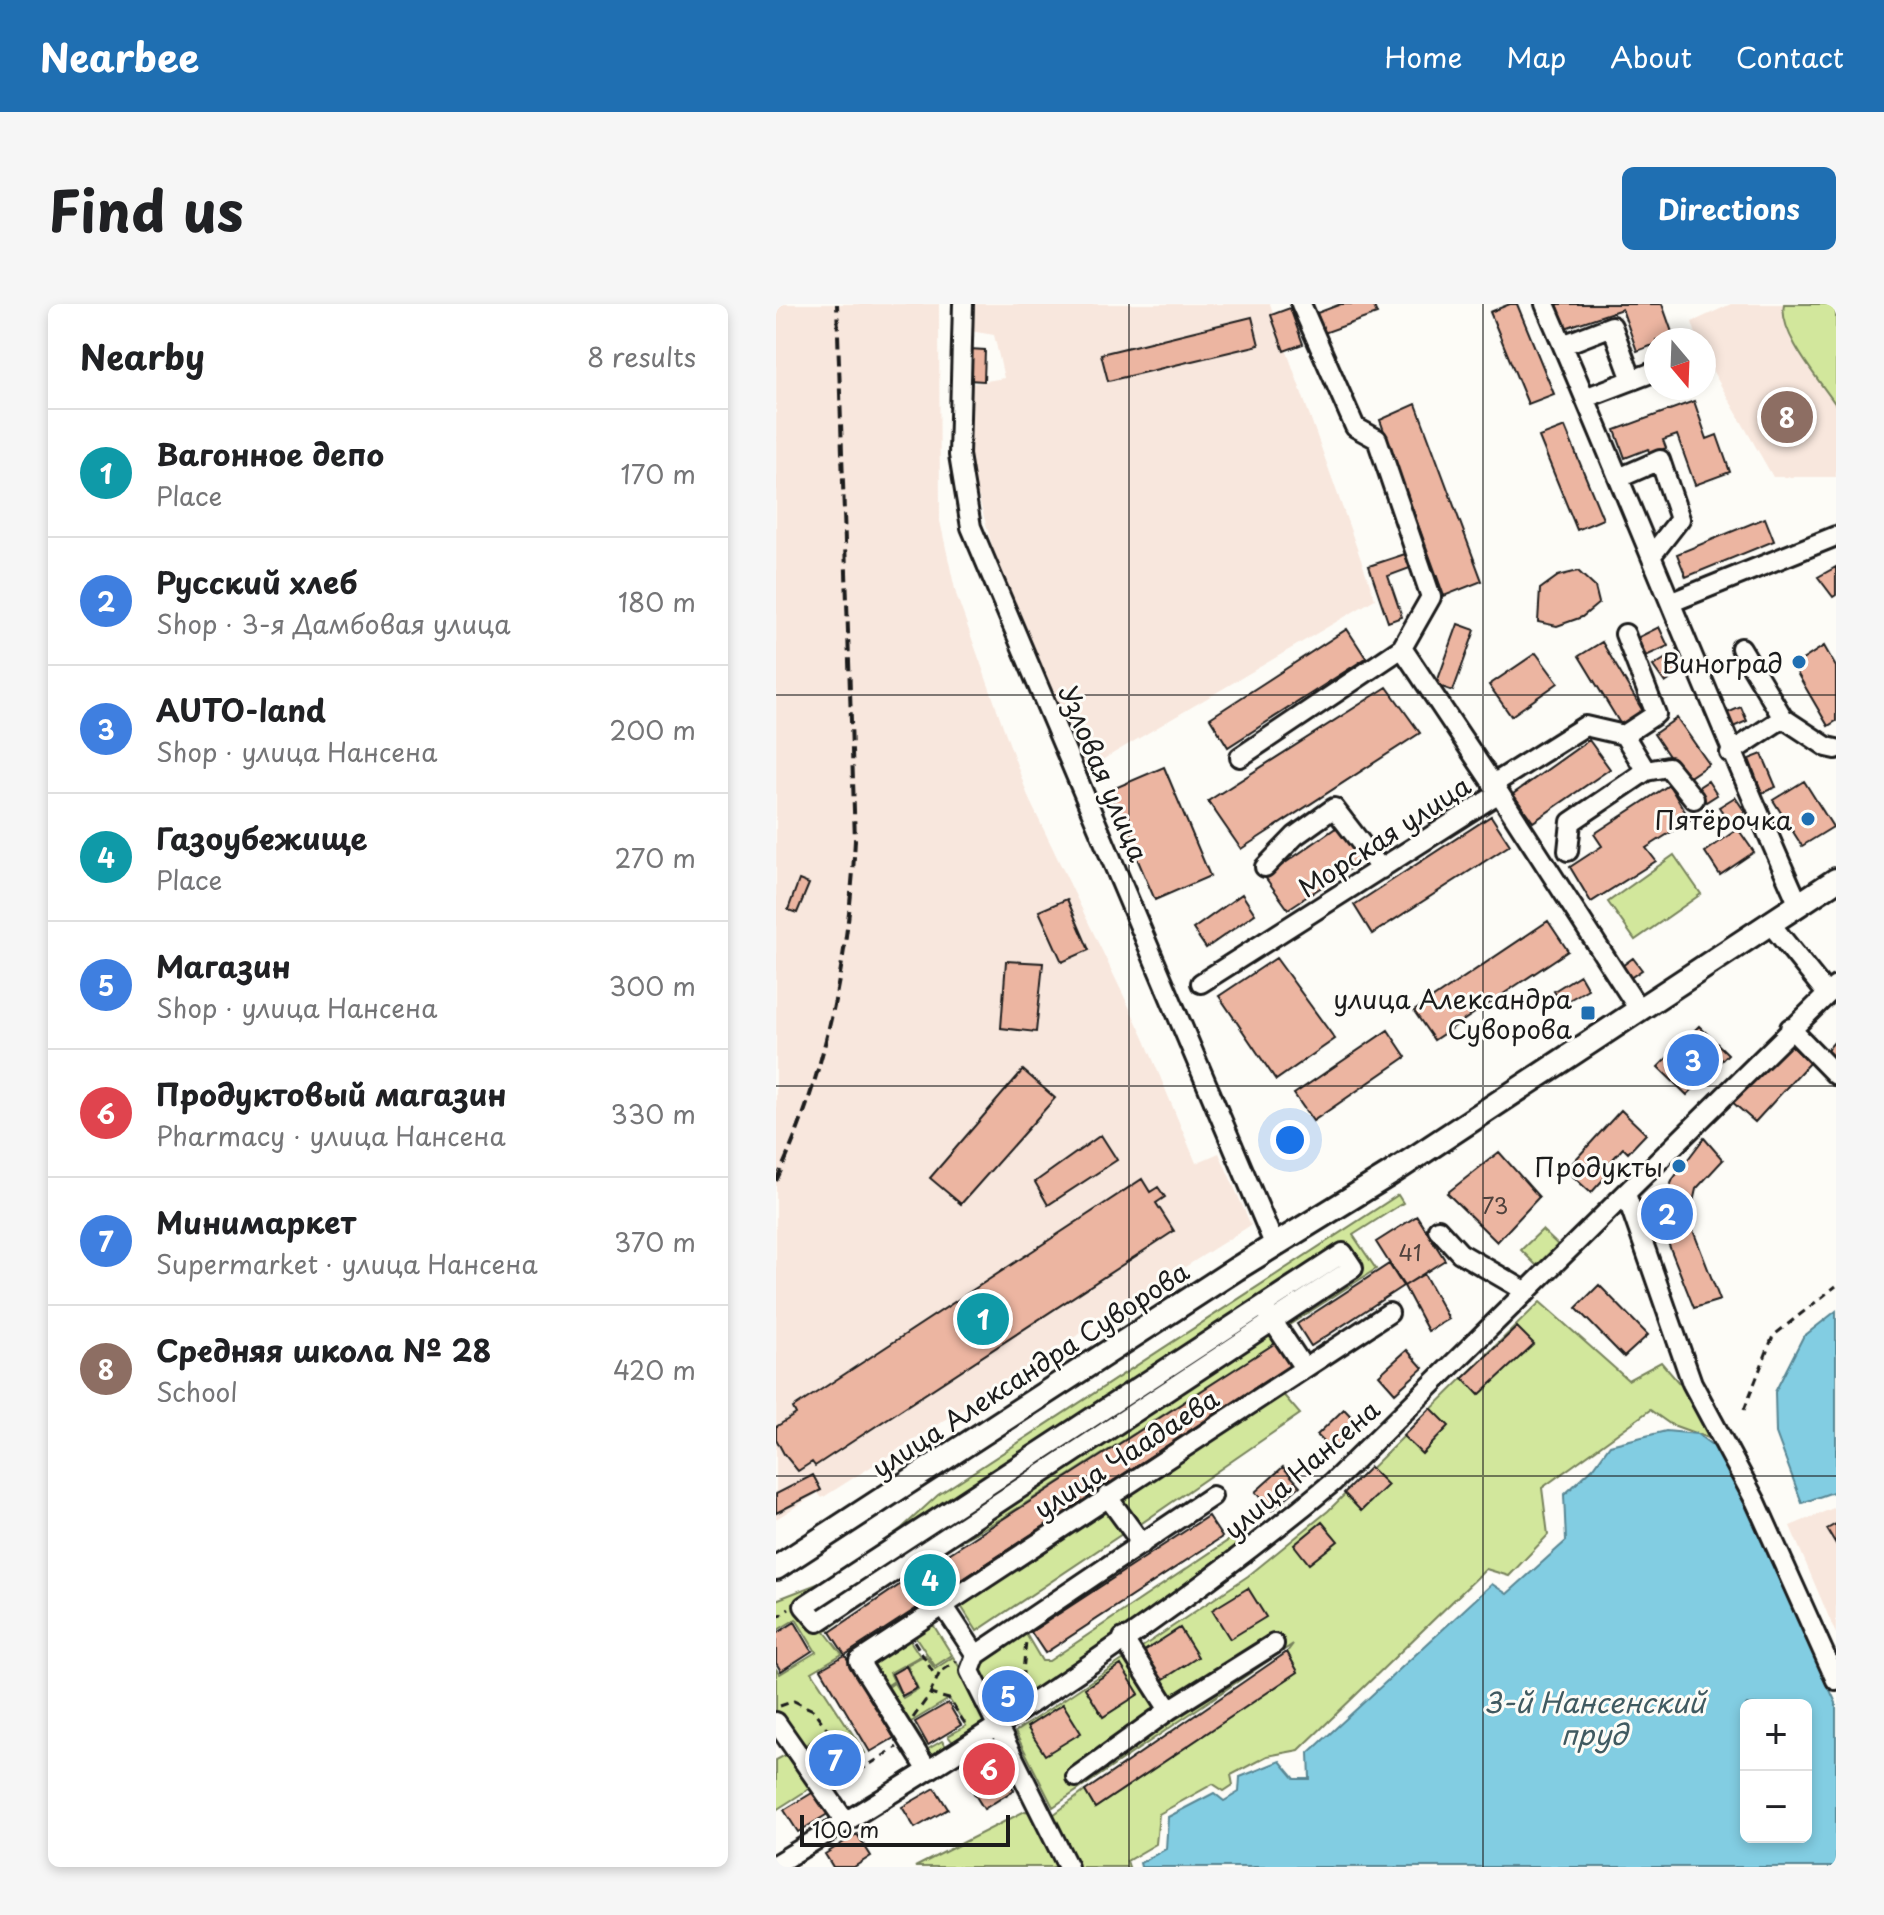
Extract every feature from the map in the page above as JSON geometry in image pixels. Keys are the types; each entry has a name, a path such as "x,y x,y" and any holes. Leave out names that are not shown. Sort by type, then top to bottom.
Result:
{"main road":[{"name":"улица Александра Суворова","path":"776,1568 1836,880"}],"street":[{"name":"Узловая улица","path":"963,304 959,455 971,527 1275,1246"},
{"path":"1240,757 1402,648 1431,597 1377,439 1355,427 1301,304"},
{"path":"1545,304 1672,602 1730,753 1798,903"},
{"path":"1563,345 1612,326 1632,380"},
{"path":"1585,398 1644,376"},
{"path":"1619,478 1660,460 1680,519 1652,555"},
{"path":"1672,602 1836,536"},
{"path":"1624,735 1656,714 1625,634"},
{"path":"1402,648 1496,788 1585,726 1624,735 1646,771"},
{"path":"1741,648 1783,718 1827,747 1836,749"},
{"path":"1730,753 1783,718"},
{"path":"1568,851 1571,822 1646,771 1668,767 1694,799"},
{"name":"Морская улица","path":"1201,983 1381,869 1496,788 1638,1008"},
{"path":"1265,867 1295,836 1334,808 1381,869"},
{"name":"улица Нансена","path":"776,1864 802,1859 845,1821 1019,1709 1247,1553 1333,1482 1790,1028 1832,990 1769,922"},
{"path":"1790,1028 1836,1075"},
{"path":"1626,1194 1692,1383 1756,1502 1836,1680"},
{"path":"1438,1229 1460,1253 1527,1292"},
{"name":"улица Чаадаева","path":"906,1735 859,1661 1389,1313"},
{"path":"1268,1314 1304,1368"},
{"path":"1268,1314 818,1622 804,1606 1268,1314"},
{"path":"1107,1496 1142,1544"},
{"path":"974,1652 1028,1621 1212,1496"},
{"path":"943,1605 974,1652 970,1671 1068,1867"},
{"path":"1123,1638 1169,1710"},
{"path":"1076,1777 1169,1710 1274,1644"},
{"path":"776,1722 783,1742 845,1821"},
{"path":"906,1735 927,1769"}],"path":[{"path":"1744,1410 1773,1336 1836,1286"},
{"path":"1019,1709 1028,1621"},
{"path":"907,1629 937,1679"},
{"path":"776,1708 794,1701 813,1710 859,1771 906,1735 940,1672 974,1652"},
{"path":"930,1694 949,1699 975,1738"}],"shaded area":[{"path":"776,304 939,304 940,521 956,594 1029,799 1144,1038 1196,1163 1219,1153 1251,1225 822,1498 818,1493 776,1519"},
{"path":"972,304 1270,304 1375,599 1085,770 994,553 970,466 969,384 1004,378 994,335 970,331"},
{"path":"1731,304 1836,304 1836,477 1773,477 1716,377 1716,328 1694,328 1692,322"},
{"path":"1836,1507 1836,1634 1790,1526"}],"green space":[{"path":"1784,304 1836,304 1836,405 1787,329"},
{"path":"1674,855 1701,894 1635,940 1608,902"},
{"path":"1398,1195 1403,1203 1353,1235 1376,1269 1272,1336 1277,1342 1004,1517 900,1576 825,1632 842,1654 812,1672 865,1753 850,1764 828,1731 805,1745 776,1712 776,1669 780,1674 816,1652 796,1619 776,1631 776,1600 830,1579 902,1528 938,1495"},
{"path":"1542,1230 1558,1245 1538,1267 1521,1250"},
{"path":"1540,1302 1628,1380 1661,1362 1728,1445 1670,1424 1650,1410 1542,1488 1548,1535 1509,1576 1486,1569 1299,1750 1267,1756 1231,1775 1233,1785 1224,1791 1213,1784 1159,1814 1156,1844 1127,1861 1129,1867 915,1867 1025,1811 1053,1815 1085,1791 1095,1808 1298,1672 1287,1652 1293,1644 1053,1807 1015,1732 1248,1576 1328,1511"},
{"path":"1281,1392 1300,1414 1136,1527 1115,1497"},
{"path":"1106,1508 1125,1532 977,1631 961,1606"},
{"path":"1232,1538 1241,1552 1026,1698 1014,1683 991,1697 971,1663 981,1664 1000,1652 997,1647 1023,1629 1042,1661 1049,1661"},
{"path":"929,1618 952,1655 935,1666 911,1630"},
{"path":"905,1633 920,1656 890,1673 894,1681 880,1690 863,1662"},
{"path":"925,1655 935,1669 953,1657 994,1722 956,1746 948,1736 966,1726 949,1699 911,1722 928,1749 942,1741 949,1750 927,1765 881,1692 894,1683 903,1698 918,1689 907,1665"},
{"path":"789,1753 812,1787 776,1810 776,1760"}],"water":[{"path":"1836,1311 1836,1491 1802,1503 1776,1433 1775,1392 1803,1337"},
{"name":"3-й Нансенский пруд","path":"1666,1431 1697,1434 1720,1451 1836,1703 1836,1867 1141,1867 1140,1863 1166,1849 1168,1817 1214,1793 1224,1801 1239,1792 1240,1777 1280,1761 1295,1779 1310,1779 1309,1753 1492,1584 1507,1594 1566,1541 1564,1495 1594,1467 1610,1445"}],"building":[{"path":"1341,304 1373,304 1377,314 1324,333 1317,313"},
{"path":"1517,304 1554,394 1528,404 1490,312"},
{"path":"1557,304 1662,304 1670,328 1644,328 1644,348 1637,351 1622,309 1565,328"},
{"path":"1290,308 1303,344 1284,351 1271,315"},
{"path":"1252,317 1259,345 1108,381 1101,354"},
{"path":"969,349 985,350 984,381 968,380"},
{"path":"1694,401 1707,439 1717,435 1730,472 1695,485 1677,435 1663,440 1666,448 1650,454 1648,449 1625,458 1615,430"},
{"path":"1416,404 1482,581 1444,596 1380,420"},
{"path":"1565,427 1603,519 1577,530 1539,437"},
{"path":"1765,518 1774,541 1686,577 1677,554"},
{"path":"1405,554 1410,568 1388,576 1402,617 1388,622 1369,566"},
{"path":"1836,567 1836,595 1833,597 1818,577"},
{"path":"1578,571 1595,587 1599,603 1582,617 1557,626 1538,622 1540,589 1558,576"},
{"path":"1458,624 1475,630 1453,691 1436,685"},
{"path":"1659,627 1668,646 1646,656 1637,638"},
{"path":"1347,629 1366,658 1228,747 1210,718"},
{"path":"1602,642 1647,718 1624,730 1579,656"},
{"path":"1824,646 1836,667 1836,721 1828,726 1793,666"},
{"path":"1536,653 1558,683 1511,716 1489,685"},
{"path":"1671,655 1682,672 1665,683 1653,666"},
{"path":"1387,687 1420,733 1241,849 1208,801"},
{"path":"1741,707 1747,721 1726,730 1720,716"},
{"path":"1677,718 1709,764 1685,780 1654,734"},
{"path":"1589,740 1610,769 1533,822 1513,794"},
{"path":"1762,754 1776,787 1762,793 1749,759"},
{"path":"1164,767 1210,876 1155,900 1108,791"},
{"path":"1708,781 1717,795 1706,802 1697,788"},
{"path":"1804,781 1833,827 1802,846 1773,800"},
{"path":"1669,785 1690,820 1646,848 1656,861 1591,902 1570,867 1602,846 1594,834"},
{"path":"1735,797 1745,812 1729,822 1719,807"},
{"path":"1491,816 1510,845 1372,934 1354,905"},
{"path":"1340,825 1363,860 1288,909 1265,877"},
{"path":"1738,829 1754,852 1720,875 1705,852"},
{"path":"799,880 809,884 797,913 788,910"},
{"path":"1242,894 1255,914 1206,948 1193,929"},
{"path":"1067,899 1089,950 1062,962 1039,911"},
{"path":"1548,921 1568,951 1434,1040 1414,1011"},
{"path":"1276,958 1335,1039 1276,1080 1219,996"},
{"path":"1633,958 1642,970 1630,978 1622,966"},
{"path":"1006,961 1043,963 1036,1032 1001,1028"},
{"path":"1580,975 1588,989 1562,1004 1554,991"},
{"path":"1699,1026 1728,1054 1687,1095 1658,1067"},
{"path":"1388,1030 1406,1057 1313,1121 1294,1094"},
{"path":"1836,1040 1836,1063 1825,1052"},
{"path":"1786,1041 1810,1062 1755,1122 1731,1101"},
{"path":"1023,1070 1055,1098 961,1204 930,1178"},
{"path":"1621,1110 1646,1134 1628,1153 1623,1148 1604,1169 1609,1173 1591,1193 1566,1170"},
{"path":"1101,1135 1117,1160 1048,1205 1035,1182"},
{"path":"1704,1138 1723,1160 1696,1189 1689,1220 1720,1300 1694,1308 1663,1230 1667,1193 1673,1179"},
{"path":"1499,1152 1539,1197 1497,1242 1447,1193"},
{"path":"1142,1179 1150,1192 1158,1187 1165,1197 1156,1203 1174,1231 815,1466 812,1462 798,1471 784,1454 776,1439 776,1427 796,1414 793,1408"},
{"path":"1417,1216 1445,1260 1404,1286 1376,1242"},
{"path":"1389,1264 1403,1286 1311,1346 1297,1324"},
{"path":"1424,1274 1449,1319 1428,1331 1404,1286"},
{"path":"1599,1285 1648,1335 1624,1357 1576,1308"},
{"path":"1517,1327 1534,1344 1479,1395 1463,1378"},
{"path":"1277,1342 1292,1364 960,1581 944,1557"},
{"path":"1407,1350 1423,1368 1395,1393 1379,1375"},
{"path":"1431,1408 1449,1426 1422,1454 1403,1436"},
{"path":"1344,1409 1360,1426 1333,1451 1317,1435"},
{"path":"1283,1467 1300,1486 1272,1510 1255,1492"},
{"path":"1370,1467 1388,1485 1361,1511 1344,1493"},
{"path":"813,1475 821,1490 776,1513 776,1494"},
{"path":"1208,1516 1222,1537 1045,1653 1031,1632"},
{"path":"1322,1522 1338,1541 1309,1564 1294,1545"},
{"path":"1836,1524 1836,1544 1827,1529"},
{"path":"941,1553 959,1581 919,1607 901,1579"},
{"path":"901,1584 917,1608 845,1655 830,1632"},
{"path":"1248,1588 1266,1617 1230,1639 1212,1610"},
{"path":"795,1622 812,1651 781,1671 776,1663 776,1634"},
{"path":"1180,1628 1198,1657 1162,1680 1144,1651"},
{"path":"1287,1652 1298,1672 1095,1808 1085,1791"},
{"path":"845,1655 894,1738 870,1752 821,1669"},
{"path":"1121,1665 1139,1694 1103,1717 1085,1688"},
{"path":"906,1666 917,1688 902,1696 892,1674"},
{"path":"1014,1688 1019,1694 1002,1705 997,1698"},
{"path":"948,1703 961,1725 928,1745 915,1722"},
{"path":"1063,1704 1081,1733 1045,1755 1027,1727"},
{"path":"828,1735 855,1776 842,1785 814,1743"},
{"path":"994,1759 1014,1790 984,1809 965,1779"},
{"path":"935,1788 948,1809 915,1828 902,1807"},
{"path":"817,1790 831,1812 798,1832 784,1810"},
{"path":"857,1834 871,1856 854,1867 833,1867 825,1854"}],"railway":[{"path":"776,1181 794,1141 821,1057 841,971 852,884 855,840 837,304"}],"place":[{"name":"Средняя школа № 28","path":"1787,417"},
{"name":"Виноград","path":"1799,662"},
{"name":"Пятёрочка","path":"1808,819"},
{"name":"улица Александра Суворова","path":"1588,1013"},
{"name":"AUTO-land","path":"1693,1060"},
{"name":"Продукты","path":"1679,1166"},
{"name":"Русский хлеб","path":"1667,1214"},
{"name":"Вагонное депо","path":"983,1319"},
{"name":"Газоубежище","path":"930,1580"},
{"name":"Магазин","path":"1008,1696"},
{"name":"Минимаркет","path":"835,1760"},
{"name":"Продуктовый магазин","path":"989,1769"}]}
